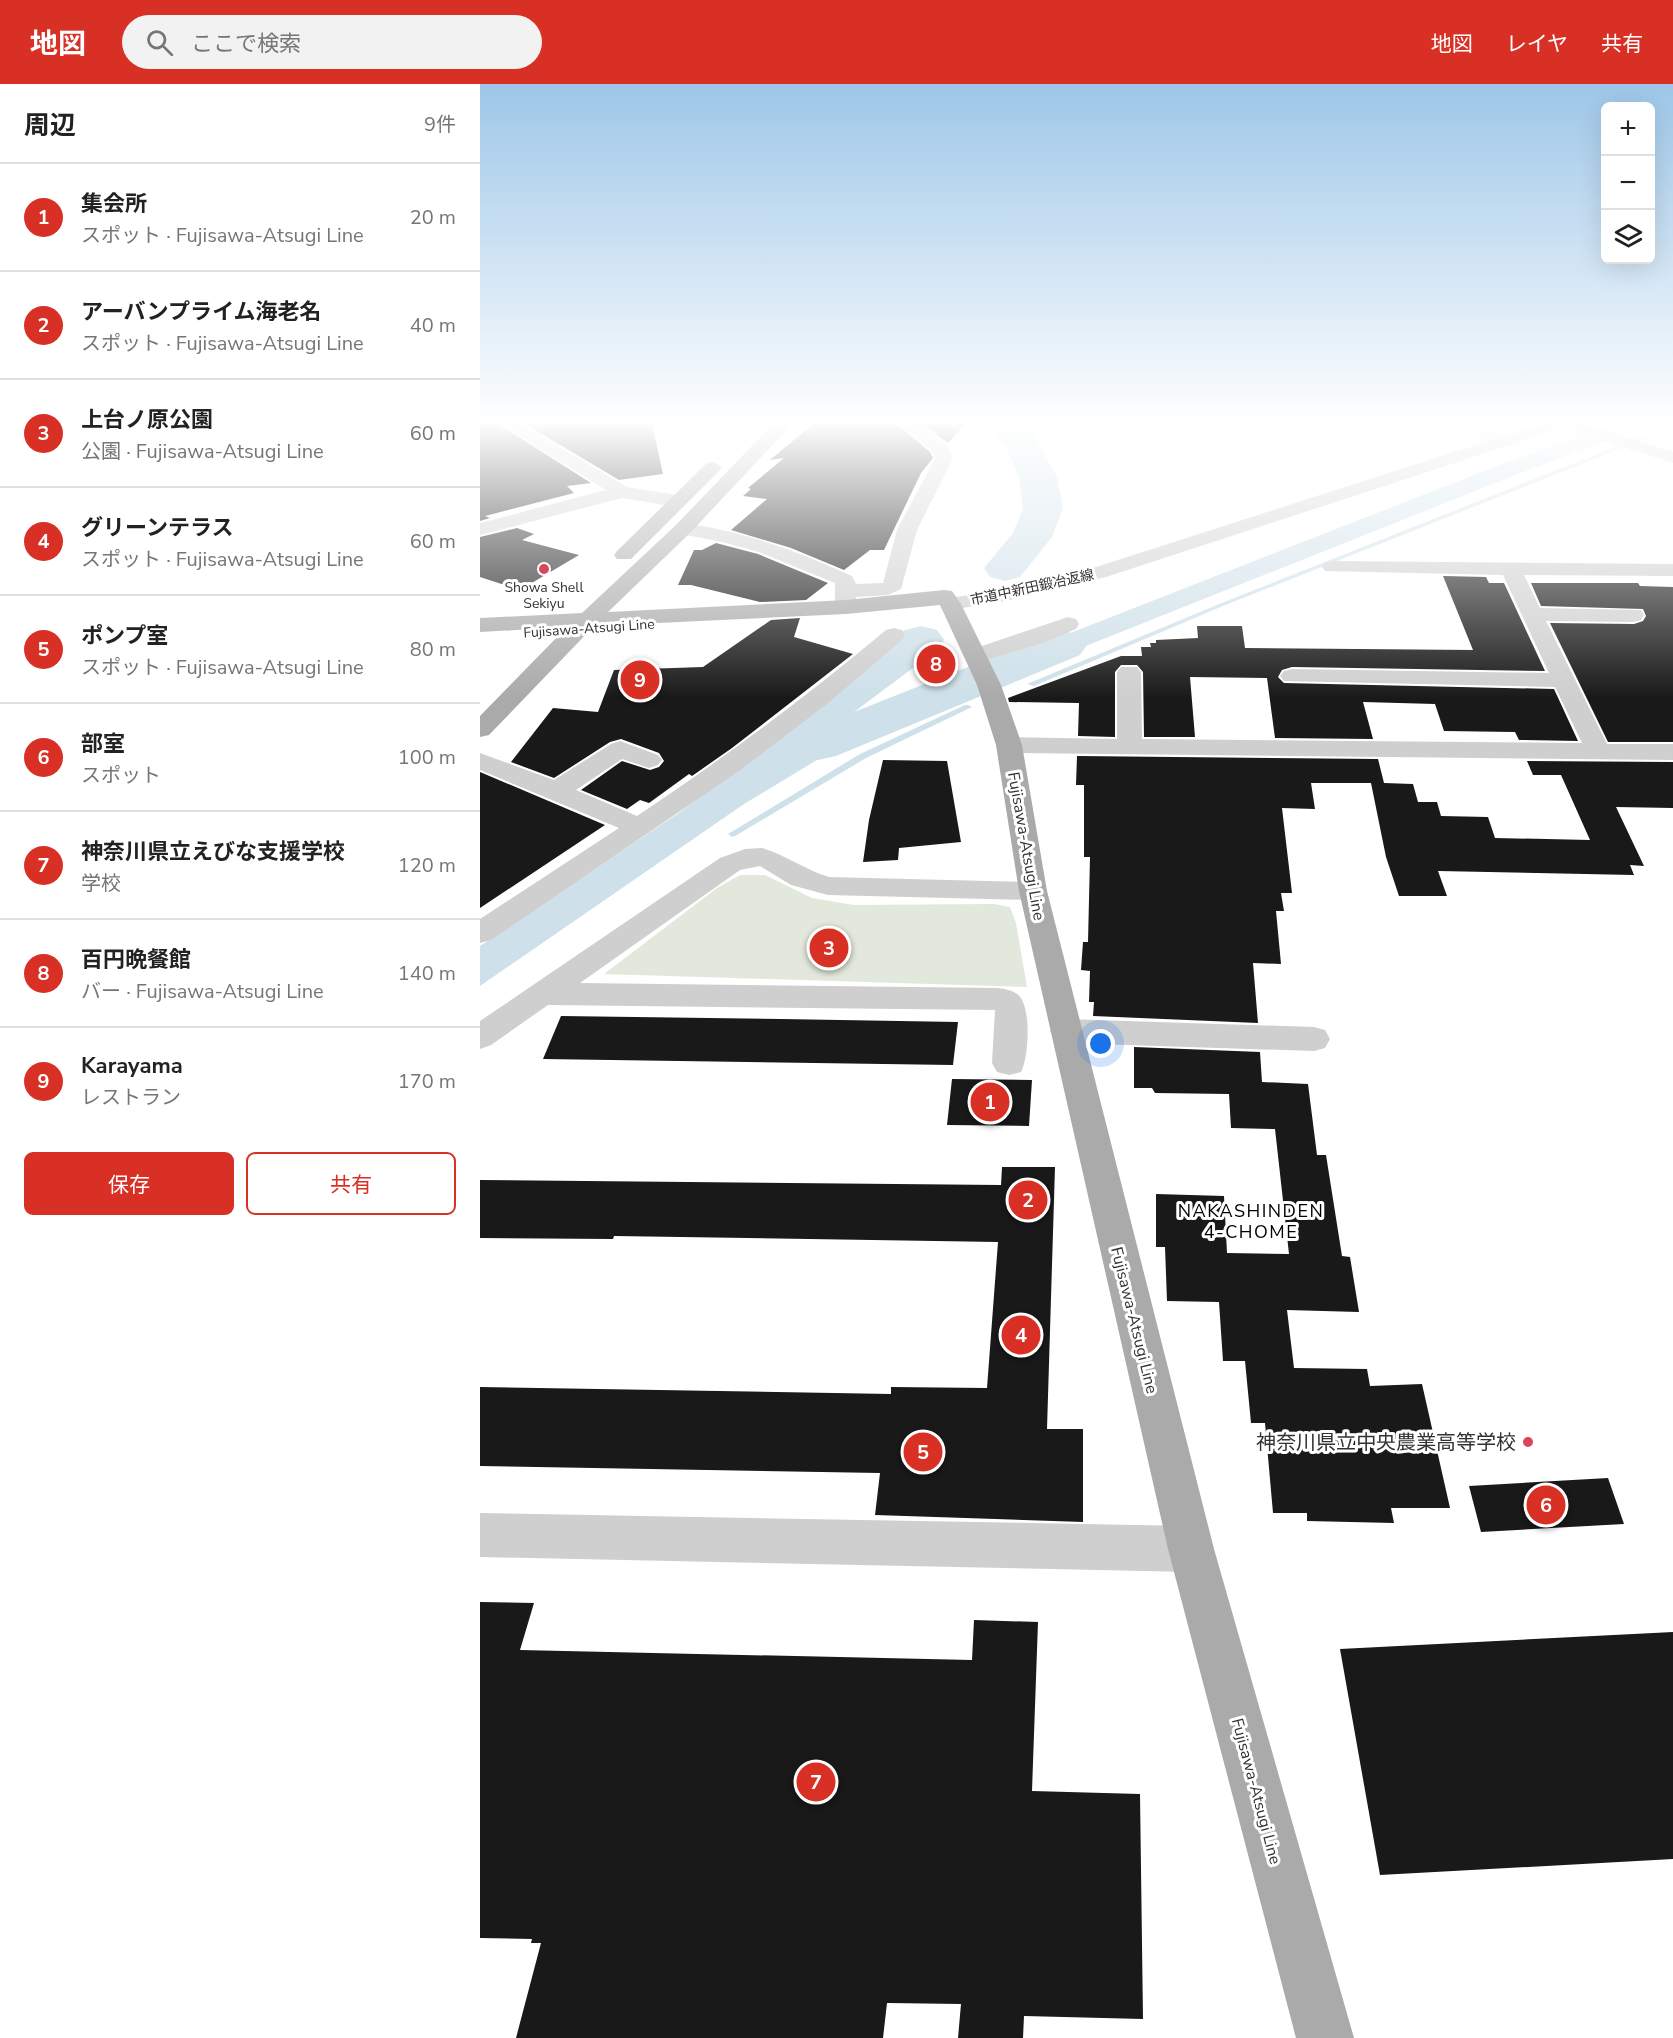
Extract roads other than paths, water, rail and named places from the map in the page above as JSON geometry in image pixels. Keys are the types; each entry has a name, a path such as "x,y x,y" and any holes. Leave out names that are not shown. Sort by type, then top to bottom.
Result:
{"main road":[{"path":"614,566 663,515"},
{"path":"480,730 696,515"},
{"path":"480,698 581,598"},
{"name":"Fujisawa-Atsugi Line","path":"584,625 846,599 947,600"},
{"name":"Fujisawa-Atsugi Line","path":"480,625 551,626 833,616 947,600"},
{"name":"Fujisawa-Atsugi Line","path":"947,600 981,668 1009,745 1034,891 1191,1549 1324,2038"},
{"name":"Fujisawa-Atsugi Line","path":"480,634 551,626"}],"street":[{"path":"480,529 533,515"},
{"path":"683,529 724,535 825,571 845,580 846,599 888,589 894,585 908,530 916,515"},
{"name":"市道中新田鍛冶返線","path":"947,600 1063,583 1283,515"},
{"path":"1332,567 1673,570"},
{"path":"1511,570 1598,751"},
{"path":"1533,614 1633,615"},
{"path":"981,668 1032,639 1068,624"},
{"path":"480,933 739,759 820,698 894,635"},
{"path":"1129,672 1130,746"},
{"path":"1292,676 1343,686 1432,687 1564,680"},
{"path":"1009,745 1673,752"},
{"path":"556,791 620,748 649,760"},
{"path":"480,761 640,827"},
{"path":"480,1037 681,896 730,864 745,858 762,858 776,862 801,878 828,886 1034,891"},
{"path":"542,994 998,999 1006,1002 1011,1008 1009,1063"},
{"path":"1066,1031 1314,1039"},
{"path":"480,1535 1191,1549"}],"waterway":[{"path":"1005,568 1032,537 1040,515"},
{"path":"1064,645 1393,515"},
{"path":"1031,684 1221,605 1448,515"},
{"path":"724,792 767,760 796,732 921,640"},
{"path":"818,745 1064,645"},
{"path":"732,834 863,756 968,707"}],"place":[{"name":"Showa Shell Sekiyu","path":"544,569"},
{"name":"百円晩餐館","path":"936,664"},
{"name":"Karayama","path":"640,680"},
{"name":"上台ノ原公園","path":"829,948"},
{"name":"集会所","path":"990,1102"},
{"name":"アーバンプライム海老名","path":"1028,1200"},
{"name":"グリーンテラス","path":"1021,1335"},
{"name":"神奈川県立中央農業高等学校","path":"1528,1442"},
{"name":"ポンプ室","path":"923,1452"},
{"name":"部室","path":"1546,1505"},
{"name":"神奈川県立えびな支援学校","path":"816,1782"}],"district":[{"name":"NAKASHINDEN 4-CHOME","path":"1251,1221"}]}
